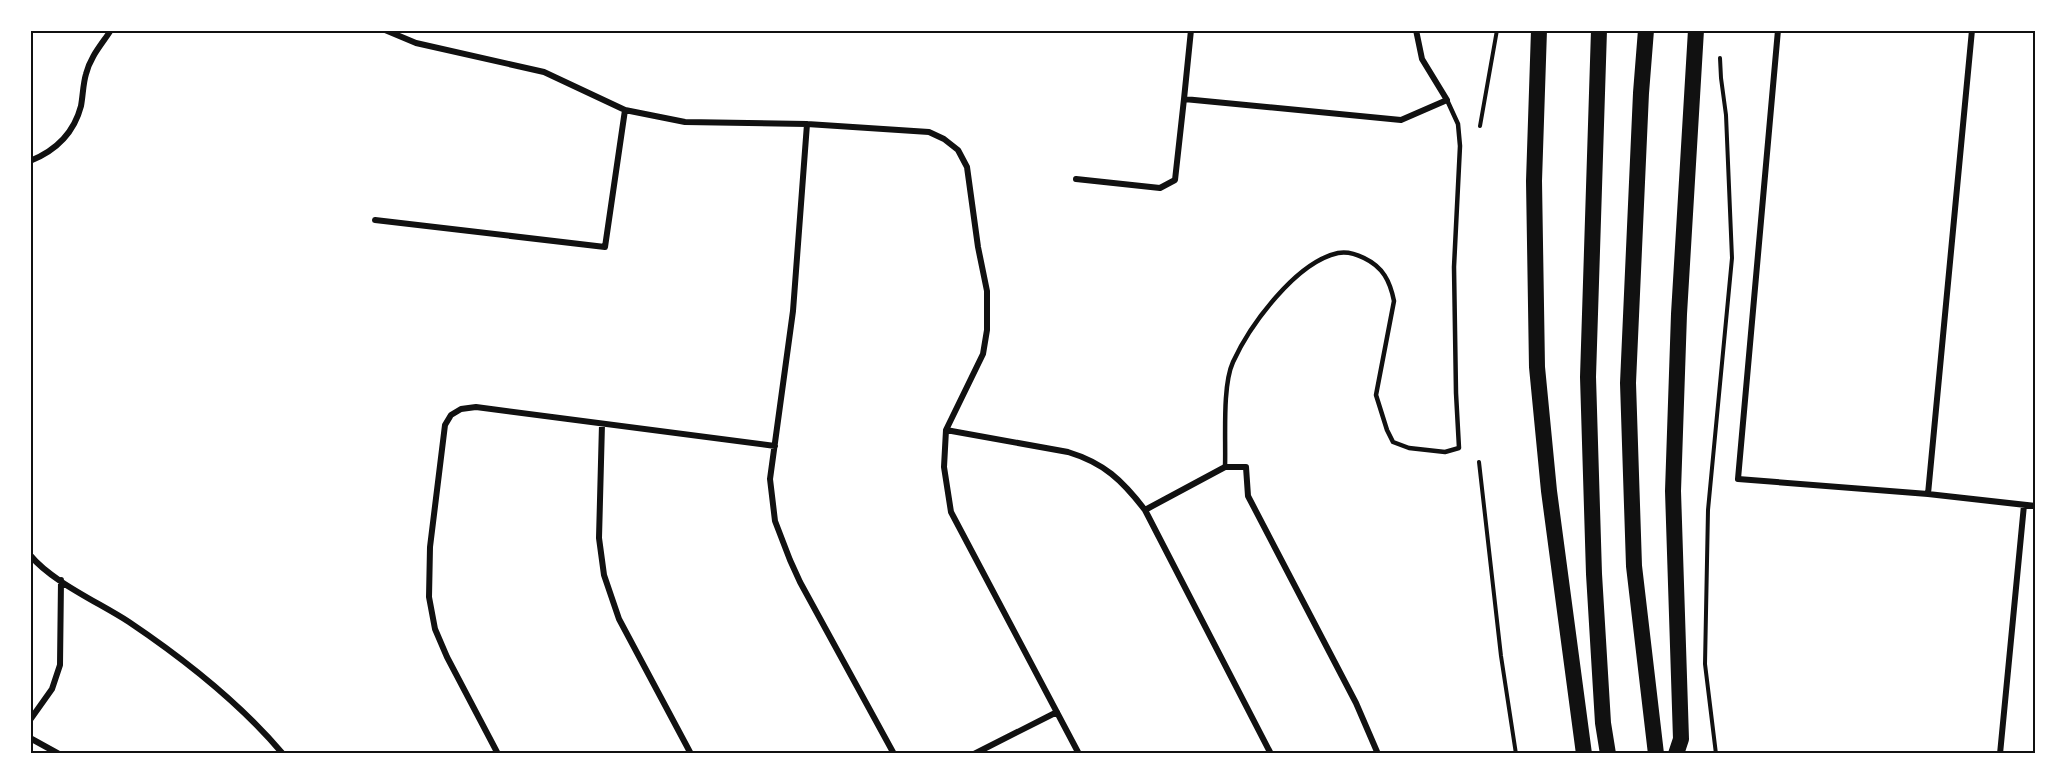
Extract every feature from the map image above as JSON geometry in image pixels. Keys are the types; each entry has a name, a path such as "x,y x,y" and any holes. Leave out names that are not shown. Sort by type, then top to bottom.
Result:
{"highway":[{"path":"1539,30 1534,181 1537,367 1549,491 1584,754"},
{"path":"1599,30 1588,377 1594,574 1603,723 1608,754"},
{"path":"1646,30 1628,383 1634,566 1656,754"},
{"path":"1676,754 1681,739 1672,491 1679,314 1695,30"}],"street":[{"path":"30,161 56,148 66,137 80,109 86,74 92,58 111,30"},
{"path":"385,30 416,43 544,72 625,110 685,122 807,124 928,132 944,139 958,150 967,166 978,247 987,291 987,330 982,354 946,430 944,467 951,512 1079,754"},
{"path":"1076,179 1160,188 1175,180 1191,30"},
{"path":"1184,99 1401,120 1447,100 1422,60 1416,30"},
{"path":"1778,30 1738,478 1928,494 2035,506"},
{"path":"1928,494 1972,30"},
{"path":"375,220 605,247 625,110"},
{"path":"807,124 793,311 770,479 772,503 775,521 800,582 894,754"},
{"path":"498,754 447,657 435,629 429,597 430,547 445,426 451,415 461,409 476,406 775,446"},
{"path":"602,424 599,538 604,575 619,619 691,754"},
{"path":"946,430 1068,452 1111,472 1145,510 1271,754"},
{"path":"1145,510 1225,467 1246,467 1248,496 1356,703 1378,754"},
{"path":"2000,754 2024,505"},
{"path":"30,555 36,563 129,622 174,654 216,688 266,734 283,754"},
{"path":"30,720 52,689 60,665 61,580"},
{"path":"974,754 1057,712"},
{"path":"30,738 58,754"}],"lane":[{"path":"1225,467 1226,407 1232,364 1261,316 1283,290 1317,262 1340,252 1352,253 1372,262 1388,279 1392,291 1394,301 1376,395 1393,442 1409,448 1444,452 1459,448 1454,267 1460,146 1458,124 1447,100"}],"path":[{"path":"1480,126 1497,30"},
{"path":"1716,754 1704,664 1708,510 1732,258 1726,115 1720,54"},
{"path":"1479,462 1501,656 1516,754"}]}
